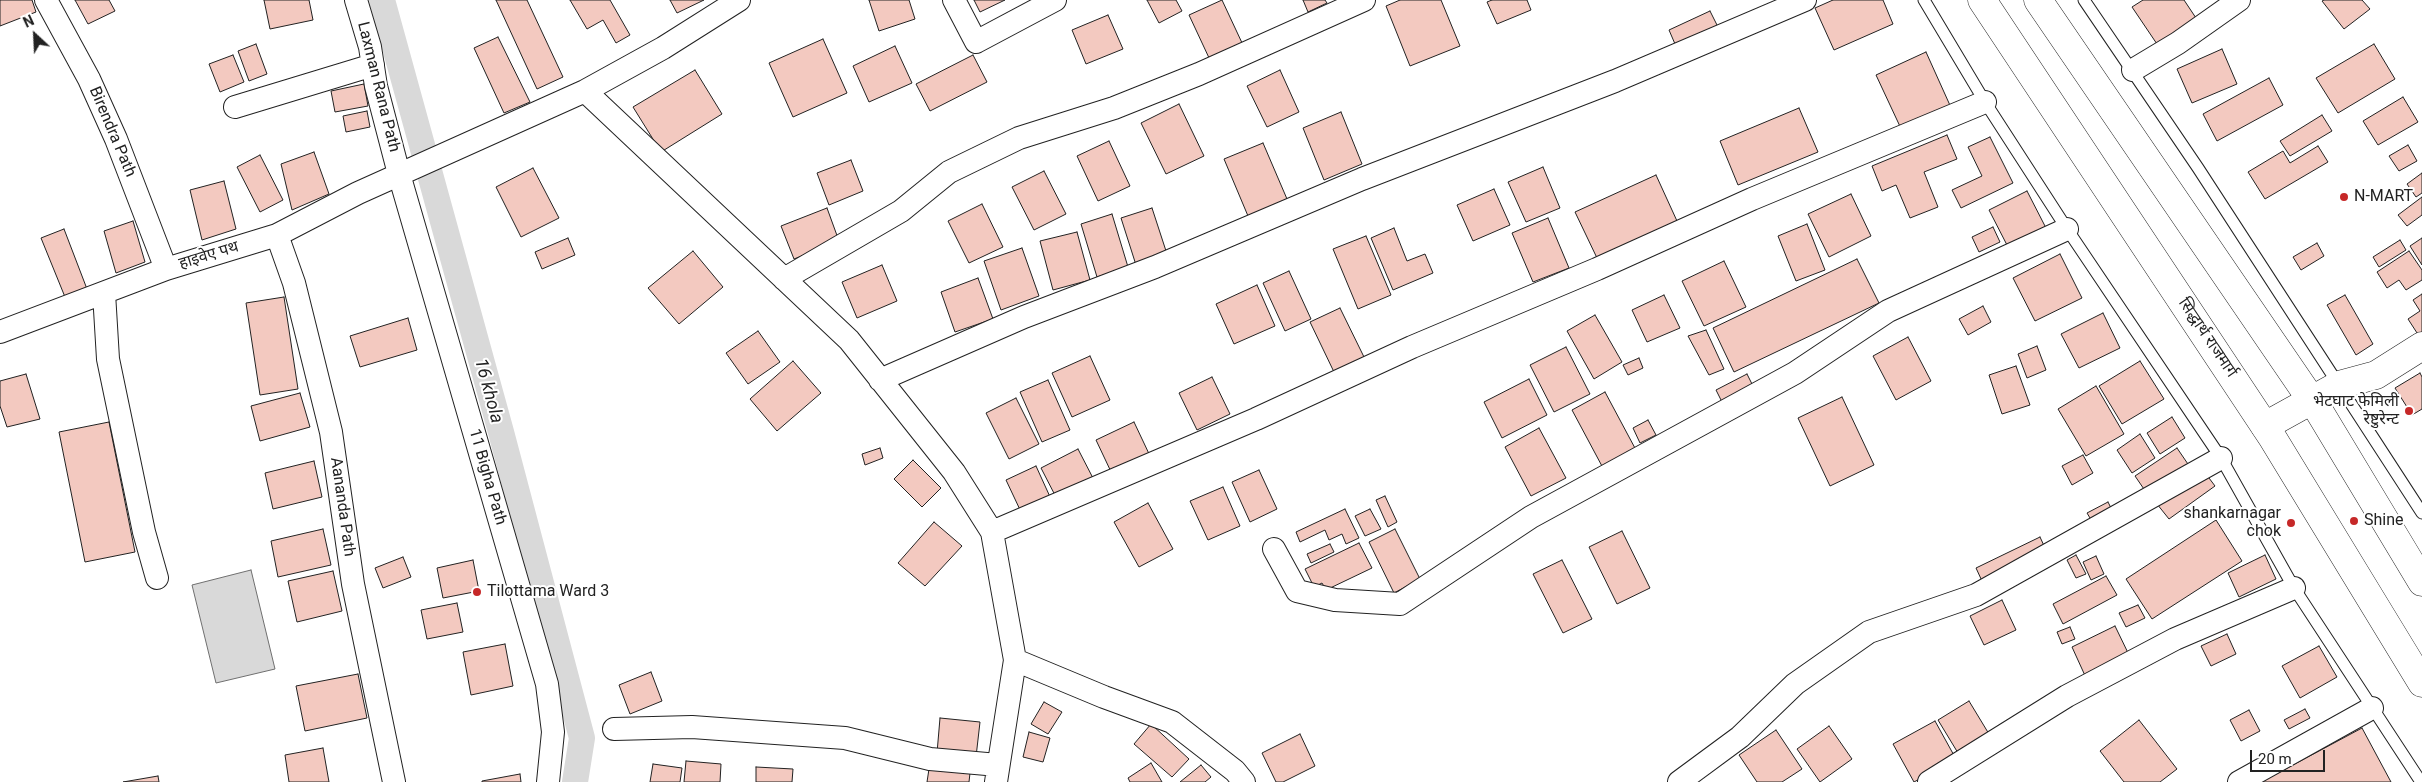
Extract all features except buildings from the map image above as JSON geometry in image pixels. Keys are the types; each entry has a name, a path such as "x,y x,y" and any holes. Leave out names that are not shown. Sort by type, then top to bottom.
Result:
{"main road":[{"name":"सिद्धार्थ राजमार्ग","path":"1982,0 2265,426 2422,683"},
{"path":"2038,0 2312,401 2422,582"},
{"path":"2265,426 2339,385 2376,376 2422,346"}],"street":[{"name":"Birendra Path","path":"46,0 89,79 116,139 166,269"},
{"name":"Laxman Rana Path","path":"356,0 373,65 406,171"},
{"name":"हाइवेए पथ","path":"0,332 166,269 277,235 406,171 585,91 663,48 739,0"},
{"path":"954,0 976,42 1055,0"},
{"path":"784,279 901,211 949,172 1019,138 1114,108 1199,74 1364,0"},
{"path":"880,380 1024,317 1155,267 1362,179 1615,82 1805,0"},
{"path":"2133,70 2178,43 2239,0"},
{"path":"235,107 373,65"},
{"path":"585,91 849,340 954,472 992,532 1015,660 997,774 845,738 692,727 614,729"},
{"path":"992,532 1256,419 1412,347 1597,269 1752,199 1985,102"},
{"name":"11 Bigha Path","path":"406,171 547,684 553,732 548,782"},
{"path":"1274,549 1297,591 1335,600 1400,604 1531,517 1795,373 1888,311 2066,229"},
{"name":"Aananda Path","path":"277,235 294,283 331,432 353,584 394,782"},
{"path":"104,292 108,359 144,532 158,578"},
{"path":"1679,782 1740,737 1795,684 1869,632 1976,595 2221,458"},
{"path":"1929,782 2067,696 2159,648 2294,588"},
{"path":"1015,660 1104,697 1172,722 1235,771 1244,782"},
{"path":"2239,782 2372,708"}],"lane":[{"path":"1924,0 1985,102 2066,229 2221,458 2294,588 2421,782"},
{"path":"2084,0 2133,70 2422,513"}],"shaded area":[{"path":"251,570 275,669 216,683 192,585"}],"waterway":[{"name":"16 khola","path":"382,0 501,432 582,738 575,782"}],"place":[{"name":"N-MART","path":"2344,197"},
{"name":"भेटघाट फेमिली रेष्टुरेन्ट","path":"2409,411"},
{"name":"Shine","path":"2354,521"},
{"name":"shankarnagar chok","path":"2291,523"},
{"name":"Tilottama Ward 3","path":"477,592"}]}
